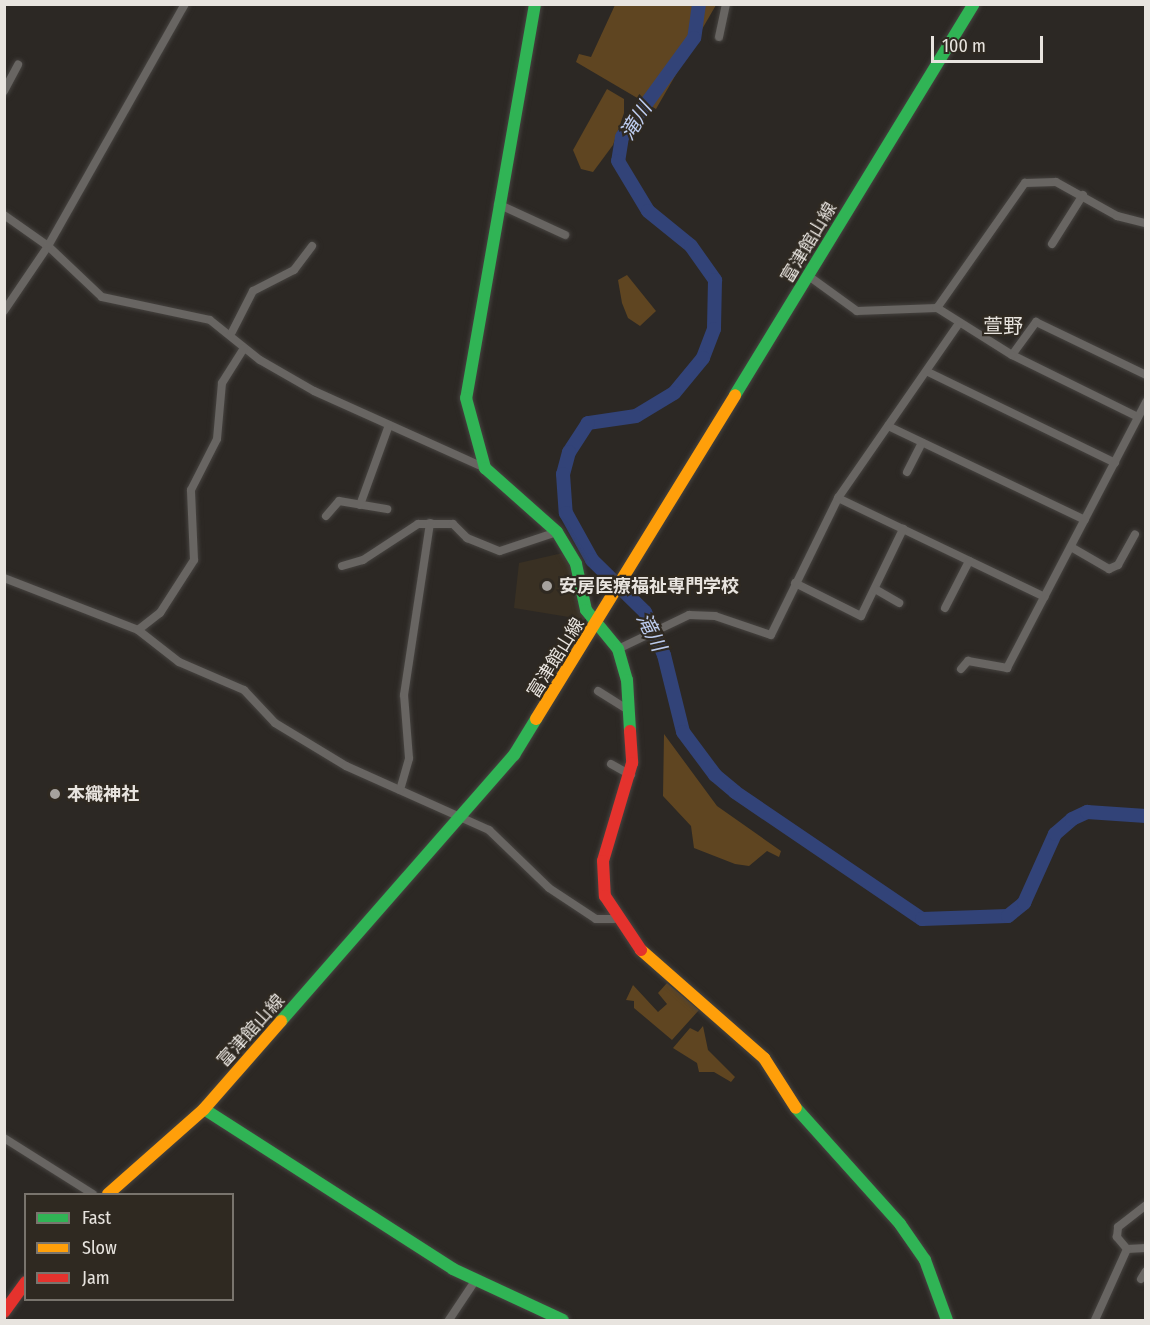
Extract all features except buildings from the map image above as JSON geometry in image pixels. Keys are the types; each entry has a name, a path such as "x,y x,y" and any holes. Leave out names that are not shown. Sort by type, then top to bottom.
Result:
{"street":[{"path":"4,311 48,246 185,4"},
{"path":"485,468 466,381 535,4"},
{"path":"719,37 726,4"},
{"name":"富津館山線","path":"109,1193 204,1109 464,817 514,755 616,596 974,4"},
{"path":"4,91 18,65"},
{"path":"937,308 1025,183 1056,182 1117,216 1146,223"},
{"path":"1052,244 1083,195"},
{"path":"498,204 565,235"},
{"path":"4,215 48,246 102,297 190,313 232,332 244,348 314,391 485,468 557,532 576,564 583,601 597,627 618,649 629,710 631,775 602,873 614,919 670,978 764,1058 808,1129 919,1248 947,1320"},
{"path":"232,332 253,291 294,270 312,246"},
{"path":"810,277 857,310 937,308 958,325 1012,356 1138,417"},
{"path":"1012,356 1036,322 1146,375"},
{"path":"618,649 689,615 715,616 771,635 838,498 928,372 958,325"},
{"path":"138,630 160,613 194,560 191,490 217,439 222,383 244,348"},
{"path":"928,372 1115,463"},
{"path":"961,669 968,661 1004,671 1146,402"},
{"path":"360,505 390,425"},
{"path":"888,426 1085,520"},
{"path":"907,472 922,443"},
{"path":"838,498 1045,597"},
{"path":"327,516 333,503 387,509"},
{"path":"342,566 430,523 453,524 467,538 500,551 557,532"},
{"path":"400,790 409,758 404,695 430,523"},
{"path":"795,584 858,616 875,589 903,529"},
{"path":"1071,547 1109,569 1118,565 1135,534"},
{"path":"945,608 969,561"},
{"path":"4,578 138,630 179,662 244,690 275,723 336,760 489,830 549,888 596,919 614,919"},
{"path":"875,589 899,603"},
{"path":"598,691 629,710"},
{"path":"610,764 631,775"},
{"path":"204,1109 475,1281 563,1320"},
{"path":"4,1138 91,1193"},
{"path":"1144,1250 1127,1249 1117,1237 1118,1227 1146,1205"},
{"path":"1095,1320 1127,1249"},
{"path":"449,1320 475,1281"},
{"path":"4,1312 24,1285"}],"shaded area":[{"path":"615,5 716,5 656,109 576,62 579,54 591,57"},
{"path":"607,89 624,99 624,113 613,145 593,172 581,169 573,150"},
{"path":"627,275 656,311 640,326 628,318 622,303 618,280"},
{"name":"安房医療福祉専門学校","path":"567,552 587,620 514,608 519,563"},
{"path":"664,734 717,806 781,851 779,857 767,851 749,866 735,864 694,848 691,826 663,796"},
{"path":"667,983 699,1010 672,1040 634,1008 634,1001 626,1000 633,985 658,1012 667,1004 658,993"},
{"path":"703,1026 708,1050 735,1077 731,1082 714,1072 699,1072 697,1063 673,1048 690,1028 698,1032"}],"waterway":[{"name":"滝川","path":"699,4 694,38 622,137 618,161 648,211 691,246 715,280 714,329 703,358 674,393 636,416 588,423 569,452 563,474 566,513 592,560 645,612 664,655 683,732 715,775 735,792 922,919 1008,916 1024,903 1055,834 1072,819 1087,812 1146,816"}],"traffic: fast":[{"path":"535,4 466,398 485,468 557,532 576,564 586,610 618,649 627,680 630,731"},
{"path":"735,395 974,4"},
{"path":"281,1021 514,755 536,719"},
{"path":"796,1108 900,1224 925,1260 947,1320"},
{"path":"204,1109 453,1269 563,1320"}],"traffic: slow":[{"path":"536,719 735,395"},
{"path":"641,950 764,1058 796,1108"},
{"path":"109,1193 204,1109 281,1021"}],"traffic: jam":[{"path":"630,731 632,763 603,861 605,896 641,950"},
{"path":"4,1312 24,1285"}],"place":[{"name":"安房医療福祉専門学校","path":"547,586"},
{"name":"本織神社","path":"55,794"}],"district":[{"name":"萱野","path":"1003,326"}]}
